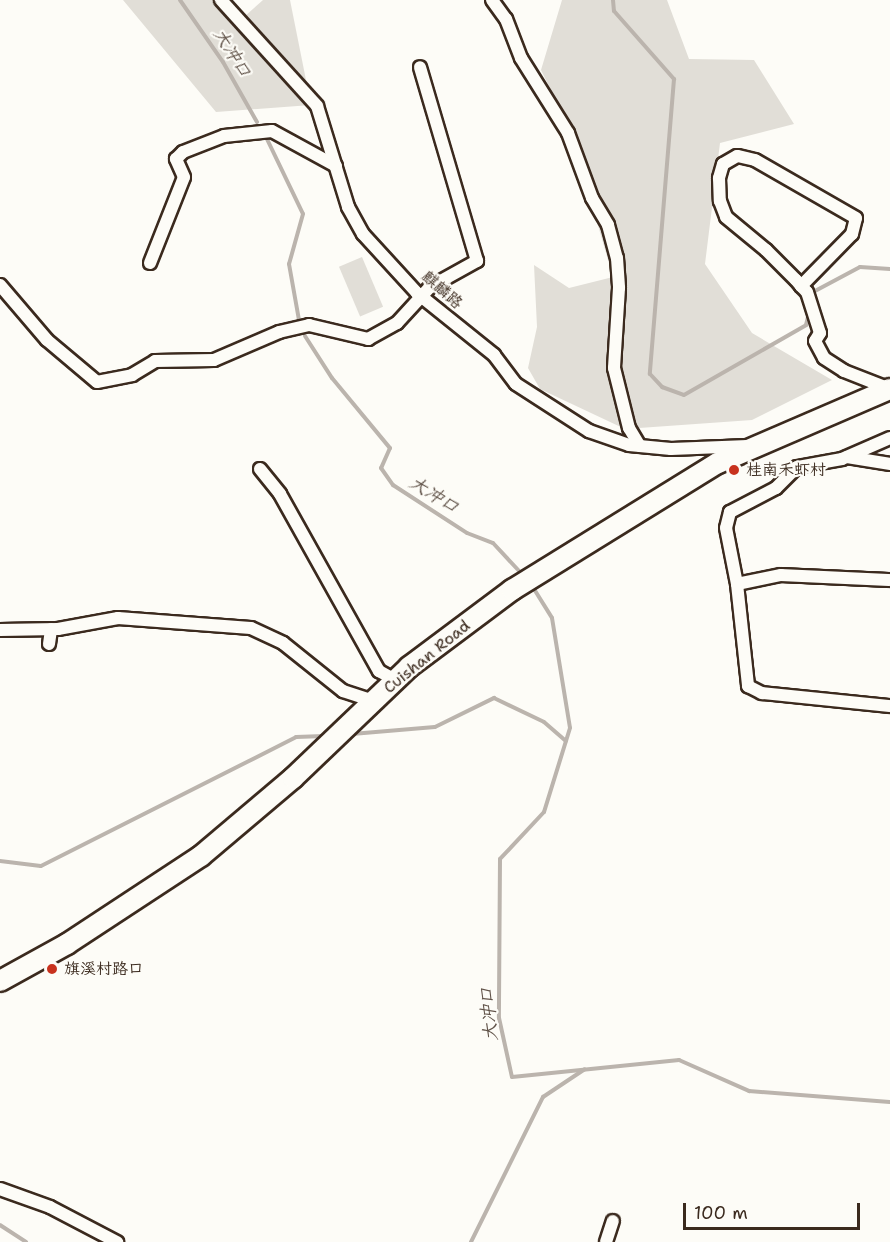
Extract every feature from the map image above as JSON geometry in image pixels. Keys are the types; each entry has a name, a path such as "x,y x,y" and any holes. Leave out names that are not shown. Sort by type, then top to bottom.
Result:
{"main road":[{"name":"Cuishan Road","path":"0,981 68,944 201,856 293,778 395,680 512,590 620,520 718,462 890,389"}],"street":[{"name":"麒麟路","path":"221,0 317,106 348,207 363,234 422,297 494,355 516,384 589,431 640,446 758,446"},
{"path":"492,0 506,19 521,58 568,133 592,198 608,225 617,258 619,288 614,368 629,428 640,446"},
{"path":"0,285 47,340 97,382 132,375 155,361 214,360 279,332 309,325 368,339 397,323 430,287 477,261 420,67"},
{"path":"150,262 184,177 176,159 183,152 224,136 272,131 336,166"},
{"path":"801,286 852,234 855,218 755,160 737,156 723,164 719,178 720,201 726,217 766,250 801,286 815,312 820,333 815,341 824,358 844,370 890,389"},
{"path":"890,438 847,457 797,467 776,488 730,512 726,528 737,584 748,686 762,693 890,705"},
{"path":"847,457 890,464"},
{"path":"260,469 280,494 379,672 395,680"},
{"path":"737,584 801,574 890,580"},
{"path":"0,630 51,629 118,618 251,628 283,643 343,691 374,701"},
{"path":"49,644 51,629"},
{"path":"0,1189 50,1207 117,1242"},
{"path":"606,1242 613,1221"}],"shaded area":[{"path":"123,0 216,0 234,26 263,0 290,0 311,105 216,112"},
{"path":"562,0 667,0 689,59 754,60 794,124 720,143 705,264 752,333 832,380 752,420 625,429 540,389 528,368 537,327 534,265 569,288 613,277 570,129 541,70"},
{"path":"362,257 383,307 360,316 339,267"}],"waterway":[{"name":"大冲口","path":"180,0 223,62 257,122"},
{"path":"613,0 614,11 674,79 650,374 662,387 684,395 806,325 808,317"},
{"name":"大冲口","path":"266,137 303,214 289,264 300,326"},
{"path":"815,291 860,267 890,269"},
{"name":"大冲口","path":"305,336 332,378 390,448 381,468 393,485 467,533 493,543 520,572"},
{"name":"大冲口","path":"534,589 552,618 570,728 544,812 500,859 499,1018 512,1077 679,1060 749,1091 890,1102"},
{"path":"352,734 435,727 494,698 544,722 566,741"},
{"path":"0,861 41,866 296,737 324,736"},
{"path":"471,1242 543,1097 585,1069"},
{"path":"0,1225 26,1242"}],"place":[{"name":"桂南禾虾村","path":"734,470"},
{"name":"旗溪村路口","path":"52,969"}]}
